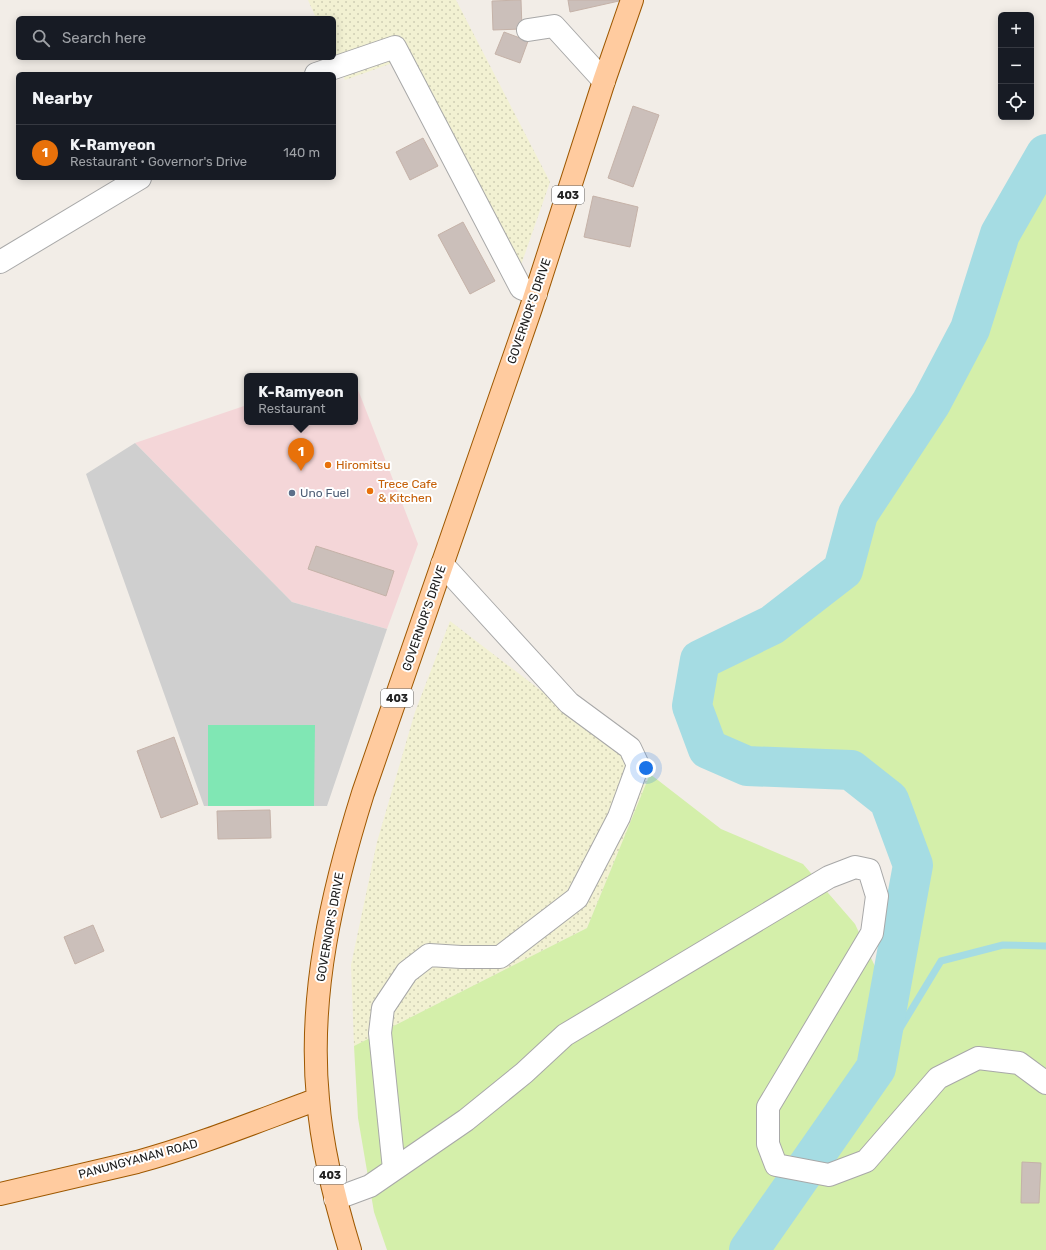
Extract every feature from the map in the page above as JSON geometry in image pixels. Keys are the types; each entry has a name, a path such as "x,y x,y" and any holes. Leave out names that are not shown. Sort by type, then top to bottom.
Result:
{"main road":[{"name":"GOVERNOR'S DRIVE","path":"350,1250 335,1198 324,1144 318,1099 316,1029 318,996 323,958 340,873 363,793 536,294 604,81 632,0"},
{"name":"PANUNGYANAN ROAD","path":"0,1194 159,1156 186,1148 318,1099"}],"street":[{"path":"528,30 554,26 604,81"},
{"path":"322,72 395,47 521,288 536,294"},
{"path":"0,262 137,180"},
{"path":"394,1169 380,1033 383,1008 407,972 429,955 500,957 577,898 619,817 638,765 630,748 569,703 442,564"},
{"path":"335,1198 370,1186 466,1120 524,1073 565,1035 829,877 855,867 869,870 877,896 872,933 768,1107 768,1144 776,1165 829,1175 866,1162 938,1078 978,1058 1019,1062 1046,1083"}],"shaded area":[{"name":"Uno Fuel","path":"358,390 418,544 387,629 292,602 135,443 244,406 244,425 358,425"},
{"path":"135,443 292,602 387,629 327,806 204,806 86,474"}],"green space":[{"path":"308,0 456,0 550,182 512,291 398,61 345,80 336,60 336,16 315,16"},
{"path":"1046,154 1046,1250 387,1250 374,1212 358,1118 354,1046 587,928 650,774 721,829 803,864 855,924 889,996 913,865 889,800 851,770 747,766 708,749 692,706 700,660 772,625 843,570 858,514 931,403 970,329 1000,234"},
{"path":"450,621 650,774 587,928 354,1046 351,965 377,842 415,712"},
{"path":"208,725 315,725 314,806 208,806"}],"building":[{"path":"521,0 522,29 493,30 492,1"},
{"path":"568,0 619,0 619,1 570,12"},
{"path":"504,32 528,41 520,63 495,54"},
{"path":"633,106 659,115 633,187 608,178"},
{"path":"423,138 438,166 410,180 396,152"},
{"path":"593,196 638,207 630,247 584,237"},
{"path":"463,222 495,281 470,294 438,235"},
{"path":"316,546 394,571 386,596 308,569"},
{"path":"174,737 198,804 161,818 137,751"},
{"path":"270,810 271,838 218,839 217,811"},
{"path":"93,925 104,951 75,964 64,937"},
{"path":"1022,1162 1041,1163 1039,1203 1021,1203"}],"waterway":[{"path":"749,1250 876,1068 913,865 889,800 851,770 747,766 708,749 692,706 700,660 772,625 843,570 858,514 931,403 970,329 1000,234 1046,154"},
{"path":"876,1068 941,961 1003,945 1046,946"}],"place":[{"name":"Hiromitsu","path":"328,465"},
{"name":"K-Ramyeon","path":"301,471"},
{"name":"Trece Cafe & Kitchen","path":"370,491"},
{"name":"Uno Fuel","path":"292,493"}]}
